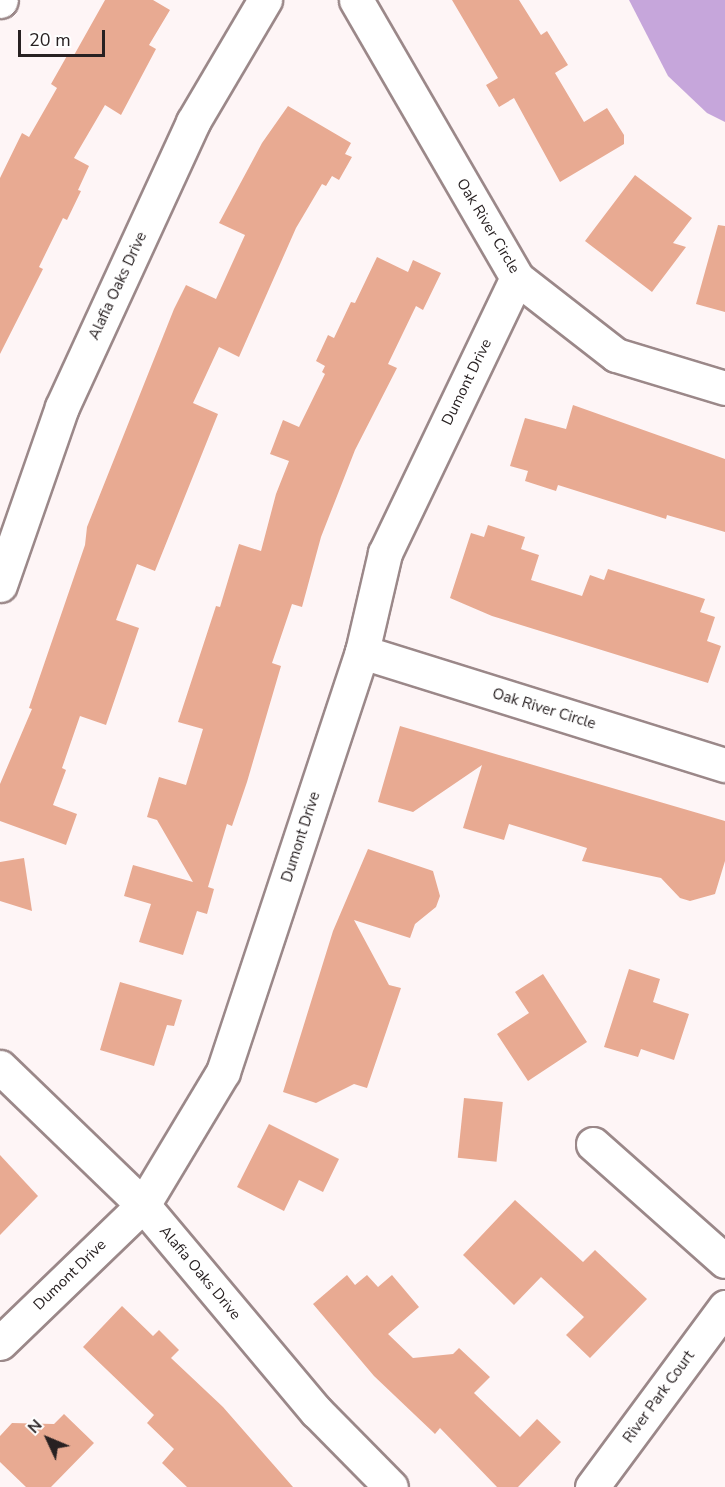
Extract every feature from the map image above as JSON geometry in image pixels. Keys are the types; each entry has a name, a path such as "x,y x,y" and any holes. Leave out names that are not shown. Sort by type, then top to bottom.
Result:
{"street":[{"name":"Alafia Oaks Drive","path":"0,585 62,407 194,122 265,0"},
{"name":"Oak River Circle","path":"356,0 518,278 616,355 725,388"},
{"name":"Dumont Drive","path":"0,1343 143,1205 223,1072 362,652 386,553 518,278"},
{"name":"Oak River Circle","path":"362,652 725,765"},
{"name":"Alafia Oaks Drive","path":"0,1067 143,1205 317,1412 391,1487"},
{"path":"593,1144 725,1261"},
{"name":"River Park Court","path":"592,1487 725,1307"}],"shaded area":[{"path":"629,0 725,0 725,122 707,113 668,76"}],"building":[{"path":"105,0 153,0 170,10 149,45 156,49 121,115 105,105 74,158 89,166 78,190 81,191 67,220 63,218 39,267 43,269 0,354 0,178 22,133 29,137 57,88 51,84 68,54 73,57"},
{"path":"452,0 519,0 541,35 547,31 568,65 555,73 584,122 607,108 624,135 624,144 560,182 514,98 499,107 486,85 498,78"},
{"path":"288,106 351,143 345,154 352,157 339,180 332,176 326,186 322,184 296,228 239,357 219,347 193,403 218,414 155,571 137,564 116,620 139,628 106,725 80,716 62,768 66,770 53,805 77,814 66,845 0,821 0,784 32,709 29,708 85,545 87,527 174,309 186,285 216,299 245,235 219,223 262,143"},
{"path":"635,175 692,218 673,243 686,247 652,292 585,241"},
{"path":"718,225 725,226 725,312 696,304"},
{"path":"377,257 408,272 413,260 441,273 423,310 416,306 388,364 397,368 355,450 321,537 302,607 292,604 272,663 281,666 247,782 232,826 227,824 208,887 214,889 207,914 197,911 183,955 139,942 151,904 124,896 133,865 193,882 157,820 147,817 159,777 186,785 203,729 178,722 216,606 220,607 239,544 261,551 276,494 289,461 270,454 283,420 299,427 325,374 322,372 325,366 316,361 328,335 334,338 351,302 355,303"},
{"path":"573,405 725,459 725,532 667,515 666,519 558,485 556,491 525,481 528,471 510,466 525,418 566,429"},
{"path":"488,525 525,537 521,549 539,555 531,580 582,596 590,575 604,580 608,569 705,599 700,612 715,617 707,641 721,646 708,683 492,616 450,598 471,533 484,537"},
{"path":"400,726 725,821 725,861 715,894 690,901 680,898 661,878 582,861 587,848 509,824 504,840 463,828 482,765 413,812 378,802"},
{"path":"368,849 433,871 440,896 436,907 415,924 410,938 354,920 389,985 401,988 367,1088 354,1084 316,1103 283,1092 333,931"},
{"path":"24,858 32,911 0,901 0,862"},
{"path":"629,969 660,979 653,1002 689,1014 674,1060 641,1049 638,1057 604,1047"},
{"path":"543,974 587,1042 528,1081 497,1034 529,1013 515,992"},
{"path":"120,982 182,1000 174,1026 167,1025 154,1066 100,1050"},
{"path":"464,1098 503,1102 497,1162 458,1158"},
{"path":"269,1124 339,1159 323,1192 299,1180 284,1211 237,1187"},
{"path":"0,1155 38,1196 0,1235"},
{"path":"515,1200 583,1262 595,1250 647,1299 590,1358 566,1335 584,1317 541,1277 514,1305 463,1255"},
{"path":"347,1275 355,1285 367,1275 378,1287 392,1275 419,1307 388,1334 413,1358 453,1354 459,1348 490,1377 474,1393 520,1437 537,1419 561,1442 518,1487 497,1487 440,1428 435,1434 374,1376 313,1304"},
{"path":"122,1306 153,1336 159,1330 179,1350 171,1358 223,1407 293,1487 187,1487 162,1463 174,1449 147,1423 154,1415 83,1347"},
{"path":"64,1414 94,1443 51,1487 26,1487 0,1462 0,1436 12,1423 54,1424"}]}
